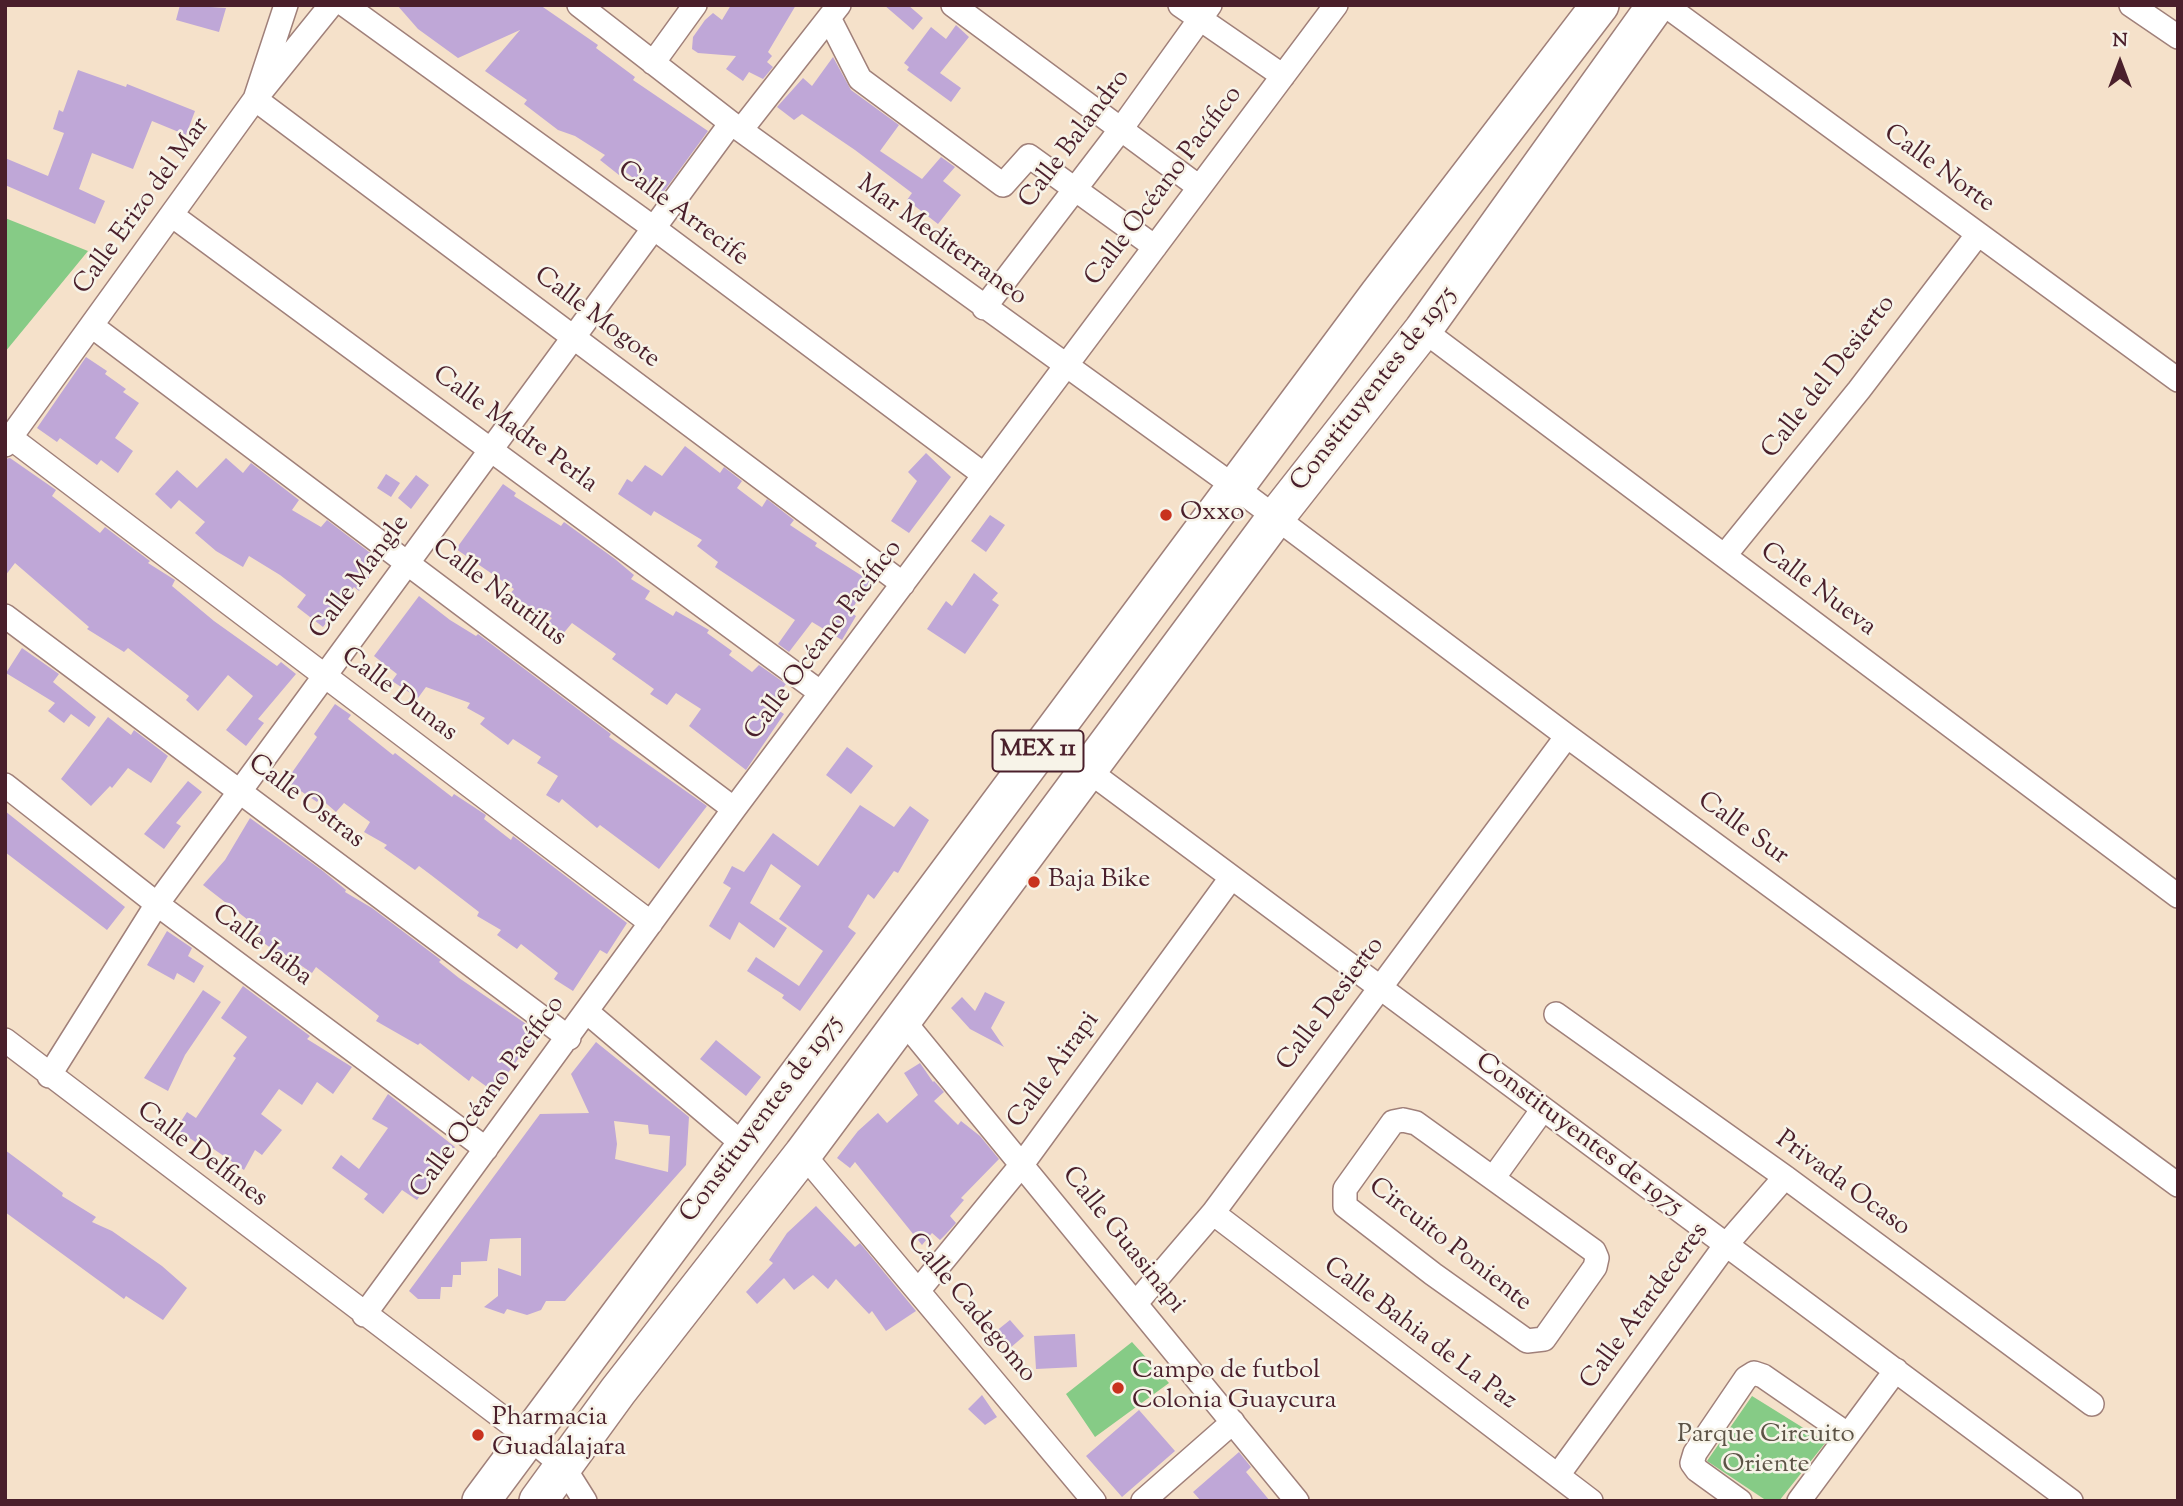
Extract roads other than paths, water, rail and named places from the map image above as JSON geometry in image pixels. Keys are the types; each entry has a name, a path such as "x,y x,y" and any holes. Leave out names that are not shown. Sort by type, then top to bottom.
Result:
{"main road":[{"name":"Constituyentes de 1975","path":"481,1501 1235,487 1600,5"},
{"name":"Constituyentes de 1975","path":"538,1501 803,1154 1086,769 1276,517 1423,330 1656,5"}],"street":[{"path":"255,99 286,5"},
{"name":"Calle Erizo del Mar","path":"8,442 255,99 331,5"},
{"name":"Calle Arrecife","path":"345,5 655,229 983,474"},
{"name":"Mar Mediterraneo","path":"579,5 736,127 1066,368 1276,517"},
{"path":"653,63 695,5"},
{"path":"953,5 1199,187"},
{"path":"1180,5 1205,12 1283,76"},
{"name":"Calle Océano Pacífico","path":"364,1315 734,809 1336,5"},
{"name":"Calle Norte","path":"1665,5 2178,380"},
{"path":"2131,5 2178,37"},
{"path":"834,12 860,79 1003,185 1029,156 1155,247"},
{"name":"Calle Mangle","path":"49,1076 157,904 323,675 655,229 736,127 834,12"},
{"name":"Calle Balandro","path":"984,308 1121,129 1205,12"},
{"name":"Calle Mogote","path":"255,99 903,584"},
{"name":"Calle Madre Perla","path":"173,216 821,692"},
{"name":"Calle del Desierto","path":"1725,555 1859,390 1978,234"},
{"name":"Calle Nautilus","path":"92,326 408,561 734,809"},
{"name":"Calle Nueva","path":"1423,330 2178,896"},
{"name":"Calle Dunas","path":"8,442 323,675 651,923"},
{"name":"Calle Sur","path":"1276,517 1567,736 2178,1185"},
{"name":"Calle Ostras","path":"5,616 241,789 569,1038"},
{"name":"Calle Desierto","path":"1136,1303 1213,1213 1567,736"},
{"name":"Constituyentes de 1975","path":"1046,740 2071,1501"},
{"name":"Calle Jaiba","path":"5,785 157,904 486,1149"},
{"name":"Calle Airapi","path":"918,1291 1023,1163 1231,878"},
{"path":"587,1012 744,1146"},
{"name":"Privada Ocaso","path":"1556,1014 1785,1177 2092,1404"},
{"name":"Calle Guasinapi","path":"902,1019 1023,1163 1297,1501"},
{"name":"Calle Delfines","path":"5,1040 528,1437 563,1466 585,1501"},
{"path":"1494,1177 1543,1109"},
{"name":"Circuito Poniente","path":"1403,1120 1416,1123 1494,1177 1594,1251 1597,1258 1595,1267 1544,1339 1536,1342 1527,1341 1433,1274 1345,1206 1343,1197 1345,1189 1393,1122 1403,1120"},
{"name":"Calle Cadegomo","path":"803,1154 1094,1501"},
{"name":"Calle Atardeceres","path":"1558,1475 1725,1246 1785,1177"},
{"name":"Calle Bahia de La Paz","path":"1213,1213 1591,1501"},
{"path":"1799,1501 1896,1370"},
{"path":"1740,1501 1697,1470 1692,1463 1695,1453 1746,1378 1754,1373 1763,1376 1847,1434"},
{"path":"1143,1501 1233,1422"}],"place":[{"name":"Oxxo","path":"1166,515"},
{"name":"Baja Bike","path":"1034,882"},
{"name":"Campo de futbol Colonia Guaycura","path":"1118,1388"},
{"name":"Pharmacia Guadalajara","path":"478,1435"}],"park label":[{"name":"Parque Circuito Oriente","path":"1766,1452"}]}
